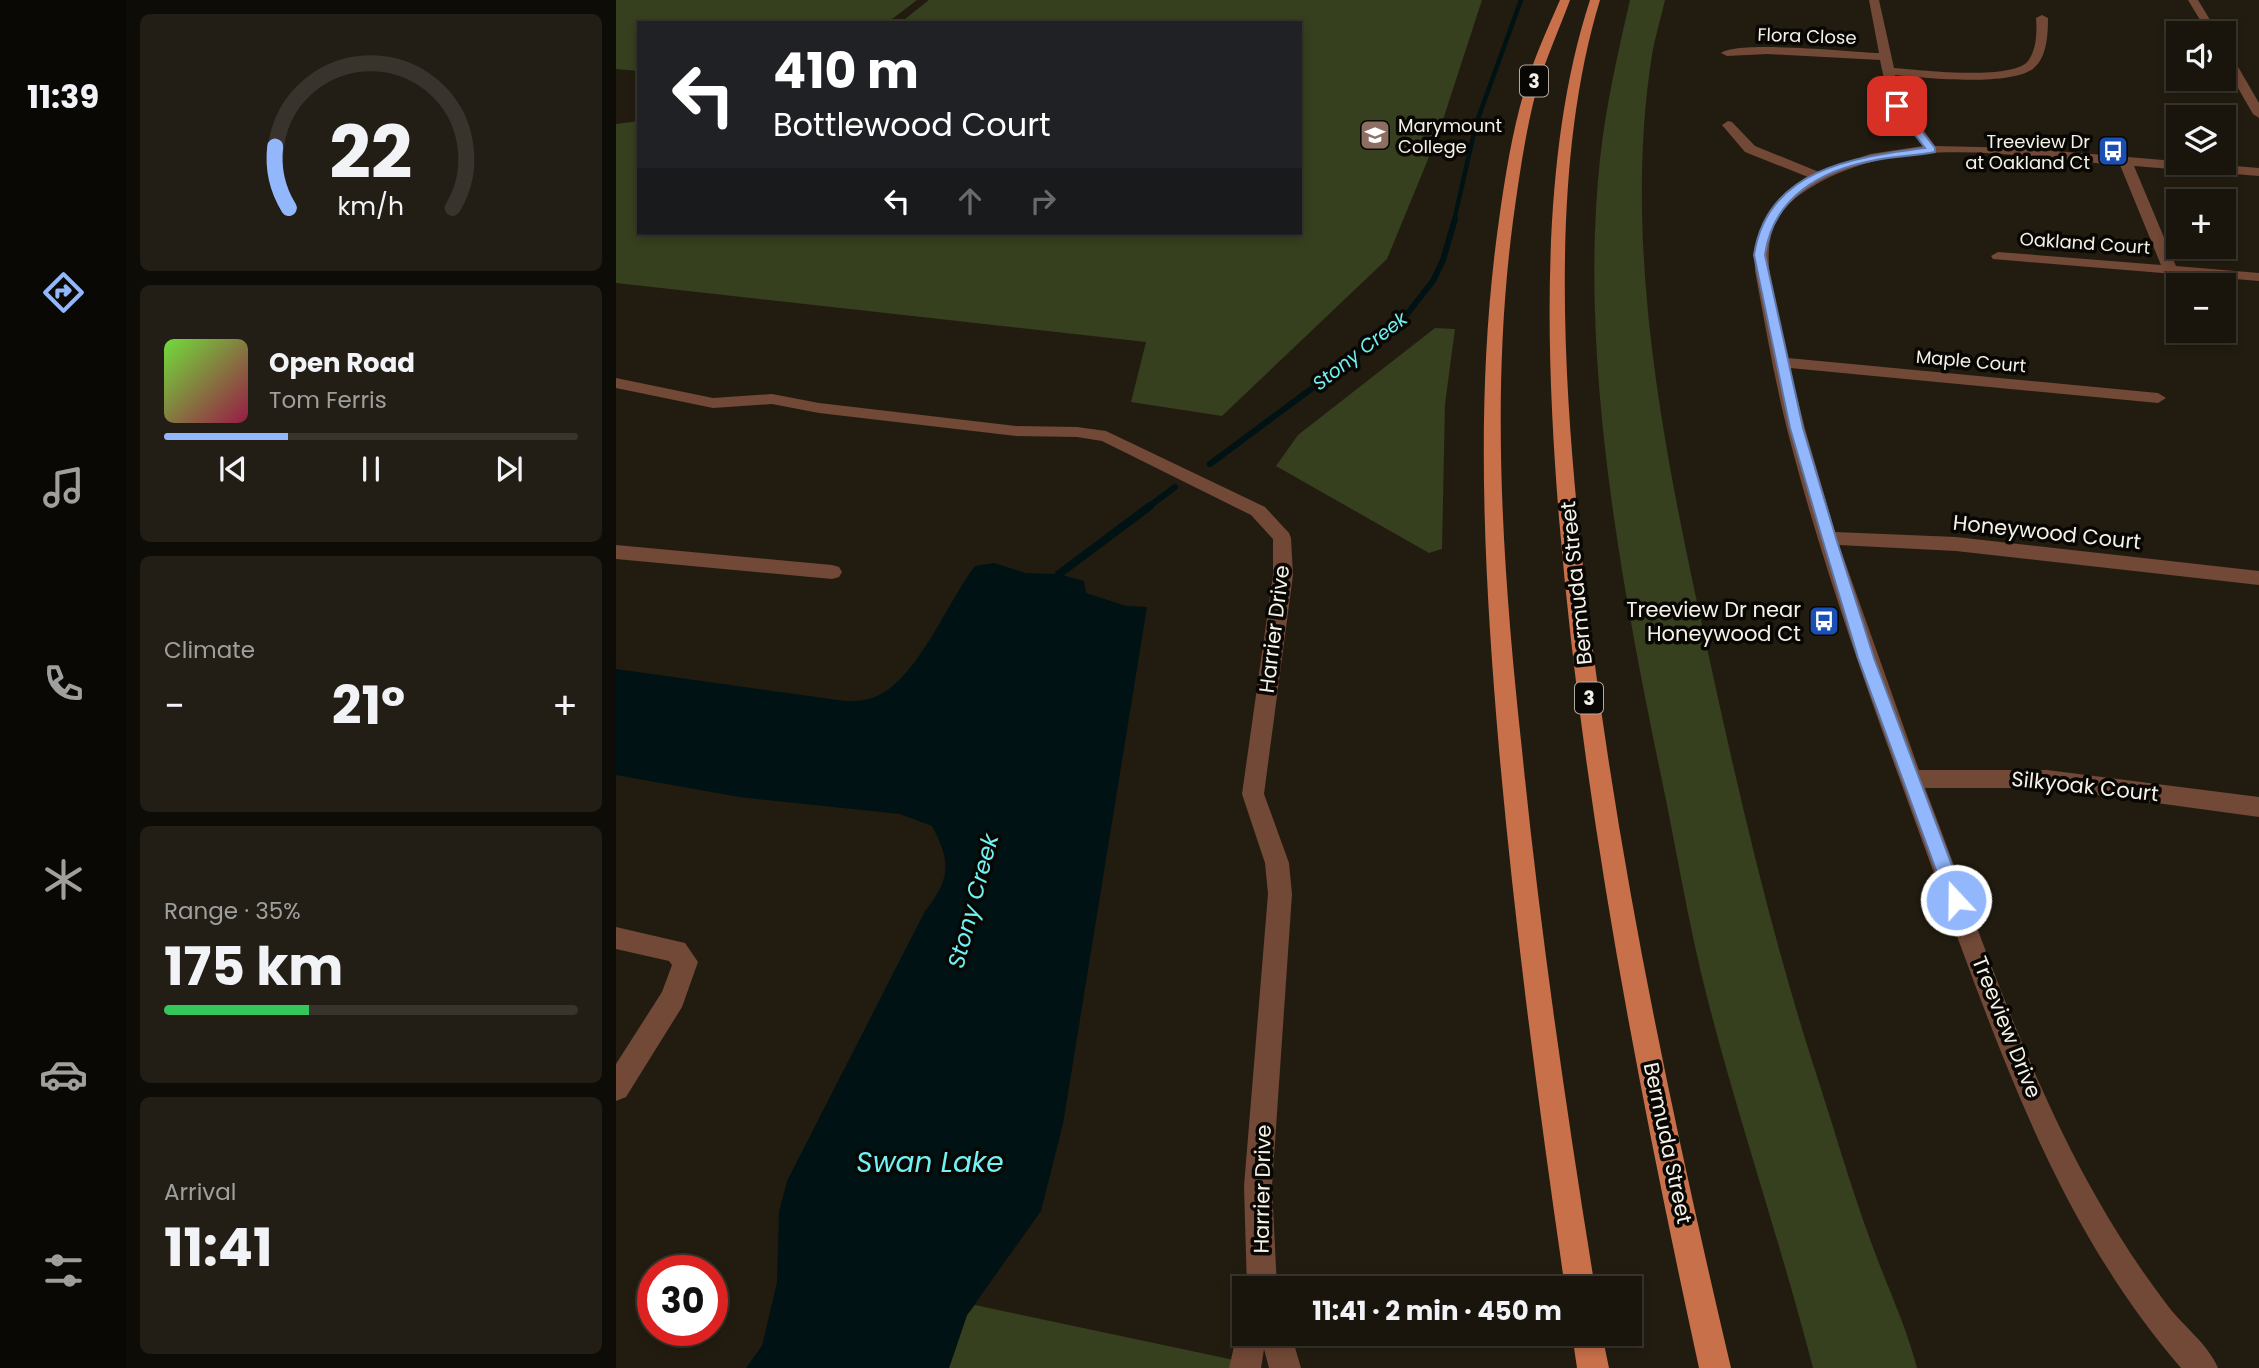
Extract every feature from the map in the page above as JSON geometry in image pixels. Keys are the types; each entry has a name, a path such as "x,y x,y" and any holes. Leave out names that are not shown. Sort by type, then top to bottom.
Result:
{"main road":[{"name":"3","path":"1565,0 1528,100 1508,202 1496,339 1494,472 1501,639 1513,781 1532,957 1578,1276"},
{"name":"Bermuda Street","path":"1595,0 1577,72 1560,219 1557,360 1568,526 1586,681 1619,892 1647,1045 1716,1368"},
{"path":"1589,1346 1593,1368"}],"street":[{"path":"1874,0 1891,90 1897,106 1932,150"},
{"path":"2193,0 2206,21"},
{"path":"1889,71 2000,75 2024,70 2031,65 2043,35 2042,18"},
{"name":"Flora Close","path":"1727,53 1767,51 1886,57"},
{"path":"2236,75 2259,114"},
{"path":"1728,125 1750,149 1817,176"},
{"name":"Treeview Drive","path":"2202,1368 2178,1343 2125,1273 2074,1185 2011,1044 1866,658 1796,428 1762,271 1760,245 1773,212 1787,197 1817,176 1874,157 1932,150 1983,150 2259,172"},
{"name":"Oakland Court","path":"2125,161 2169,269"},
{"name":"Oakland Court","path":"1998,257 2259,277"},
{"name":"Maple Court","path":"1781,362 2158,398"},
{"name":"Harrier Drive","path":"616,383 713,403 772,399 819,408 1016,430 1106,436 1258,511 1282,538 1284,559 1253,794 1277,863 1280,894 1258,1186 1262,1276"},
{"name":"Honeywood Court","path":"1829,538 1956,544 2259,578"},
{"path":"616,552 832,572"},
{"name":"Silkyoak Court","path":"1910,779 2048,779 2259,807"},
{"path":"616,938 676,951 685,962 673,998 616,1088"},
{"path":"1245,1368 1250,1346"},
{"path":"1279,1346 1285,1368"}],"green space":[{"path":"616,0 917,0 890,21 637,21 637,71 616,69"},
{"name":"Marymount College","path":"929,0 1482,0 1438,135 1387,259 1222,416 1131,402 1146,342 616,283 616,124 637,121 637,235 1302,235 1302,21 903,21"},
{"path":"1630,0 1665,0 1652,55 1644,129 1642,205 1645,281 1664,434 1693,584 1744,812 1784,966 1856,1199 1917,1368 1813,1368 1719,1044 1694,941 1631,621 1607,466 1599,388 1595,234 1600,159 1609,99"},
{"path":"1435,328 1455,329 1445,404 1442,549 1429,553 1276,466 1298,435"},
{"path":"975,1305 1234,1360 1233,1368 949,1368 967,1315"}],"water":[{"name":"Swan Lake","path":"994,563 1026,573 1059,574 1084,581 1086,593 1126,606 1147,607 1063,1124 1041,1211 967,1315 949,1368 746,1368 762,1346 777,1282 779,1212 787,1181 925,911 940,889 944,879 945,860 932,826 900,814 739,797 616,775 616,669 845,701 869,699 892,687 906,673 975,566"}],"waterway":[{"name":"Stony Creek","path":"1454,221 1476,124 1521,0"},
{"name":"Stony Creek","path":"1210,464 1400,323 1433,281 1443,260 1455,219"},
{"name":"Stony Creek","path":"1147,508 1175,487"},
{"name":"Stony Creek","path":"1057,583 1059,574 1150,506"}],"place":[{"name":"Marymount College","path":"1375,135"},
{"name":"Treeview Dr at Oakland Ct","path":"2113,151"},
{"name":"Treeview Dr near Honeywood Ct","path":"1824,621"}],"route":[{"path":"1897,106 1932,150 1874,157 1817,176 1787,197 1773,212 1763,232 1760,255 1796,428 1829,538 1866,658 1956,900"}]}
